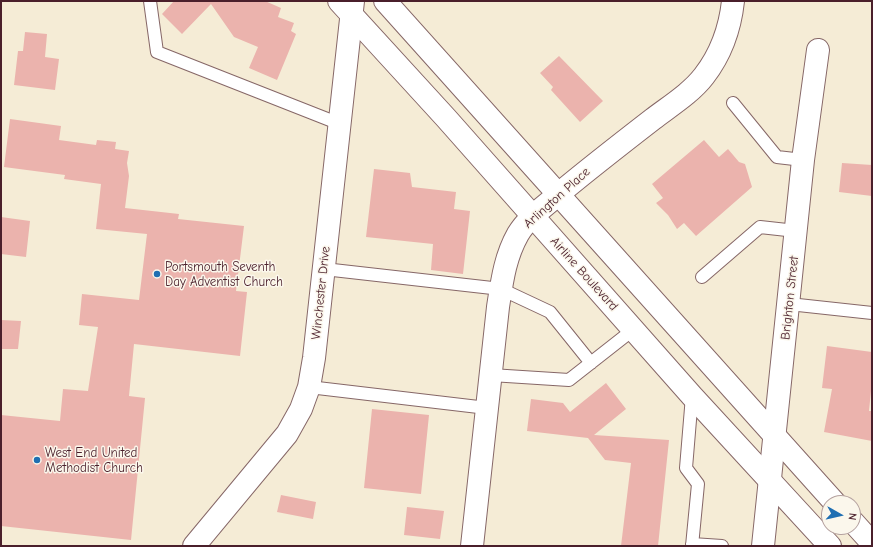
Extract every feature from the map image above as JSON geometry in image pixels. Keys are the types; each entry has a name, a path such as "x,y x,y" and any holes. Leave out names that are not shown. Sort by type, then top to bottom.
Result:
{"street":[{"path":"386,1 828,495"},
{"name":"Arlington Place","path":"472,546 501,289 508,255 519,233 533,217 558,195 688,92 703,77 718,55 728,30 733,1"},
{"name":"Winchester Drive","path":"194,546 287,434 301,408 309,387 314,358 340,124 348,6"},
{"name":"Airline Boulevard","path":"348,6 692,396 830,546"},
{"name":"Brighton Street","path":"764,546 803,160 818,50"},
{"path":"861,531 872,543"}],"lane":[{"path":"150,1 157,52 340,124"},
{"path":"732,103 777,157 803,160"},
{"path":"702,277 760,227 796,231"},
{"path":"324,269 501,289 550,312 591,363"},
{"path":"789,304 872,313"},
{"path":"491,376 569,380 634,329"},
{"path":"309,387 487,408"},
{"path":"692,396 686,468 698,484 692,545 722,546"}],"building":[{"path":"174,1 265,1 281,8 278,17 294,23 291,31 296,34 277,80 249,68 258,47 234,37 211,4 182,34 162,14"},
{"path":"25,32 47,34 45,57 59,59 55,90 14,85 18,51 23,51"},
{"path":"559,56 603,101 580,122 551,90 553,87 540,73"},
{"path":"10,119 61,126 59,140 96,145 97,140 116,142 115,149 129,151 127,163 129,176 125,208 179,214 178,219 244,226 236,291 247,292 240,356 134,344 129,396 145,398 131,540 1,526 1,415 60,421 63,389 88,391 98,327 79,325 82,294 139,300 147,234 96,229 101,184 64,179 65,175 4,167"},
{"path":"704,140 719,157 728,149 739,162 745,164 752,187 696,236 684,223 677,229 668,215 656,203 663,198 652,184"},
{"path":"842,163 872,165 872,196 839,192"},
{"path":"374,169 410,173 412,187 456,192 454,209 470,211 463,274 431,270 433,244 366,237"},
{"path":"1,217 30,221 26,257 1,254"},
{"path":"1,320 21,321 18,349 1,349"},
{"path":"827,346 872,352 872,381 869,411 872,411 872,441 824,432 832,389 822,388"},
{"path":"606,383 626,409 594,435 669,440 658,546 621,546 631,463 605,460 588,438 527,431 531,399 563,403 570,412"},
{"path":"372,409 429,415 421,494 364,488"},
{"path":"281,495 316,502 313,519 277,512"},
{"path":"407,507 444,511 440,539 404,535"}],"place":[{"name":"Portsmouth Seventh Day Adventist Church","path":"157,274"},
{"name":"West End United Methodist Church","path":"37,460"}]}
